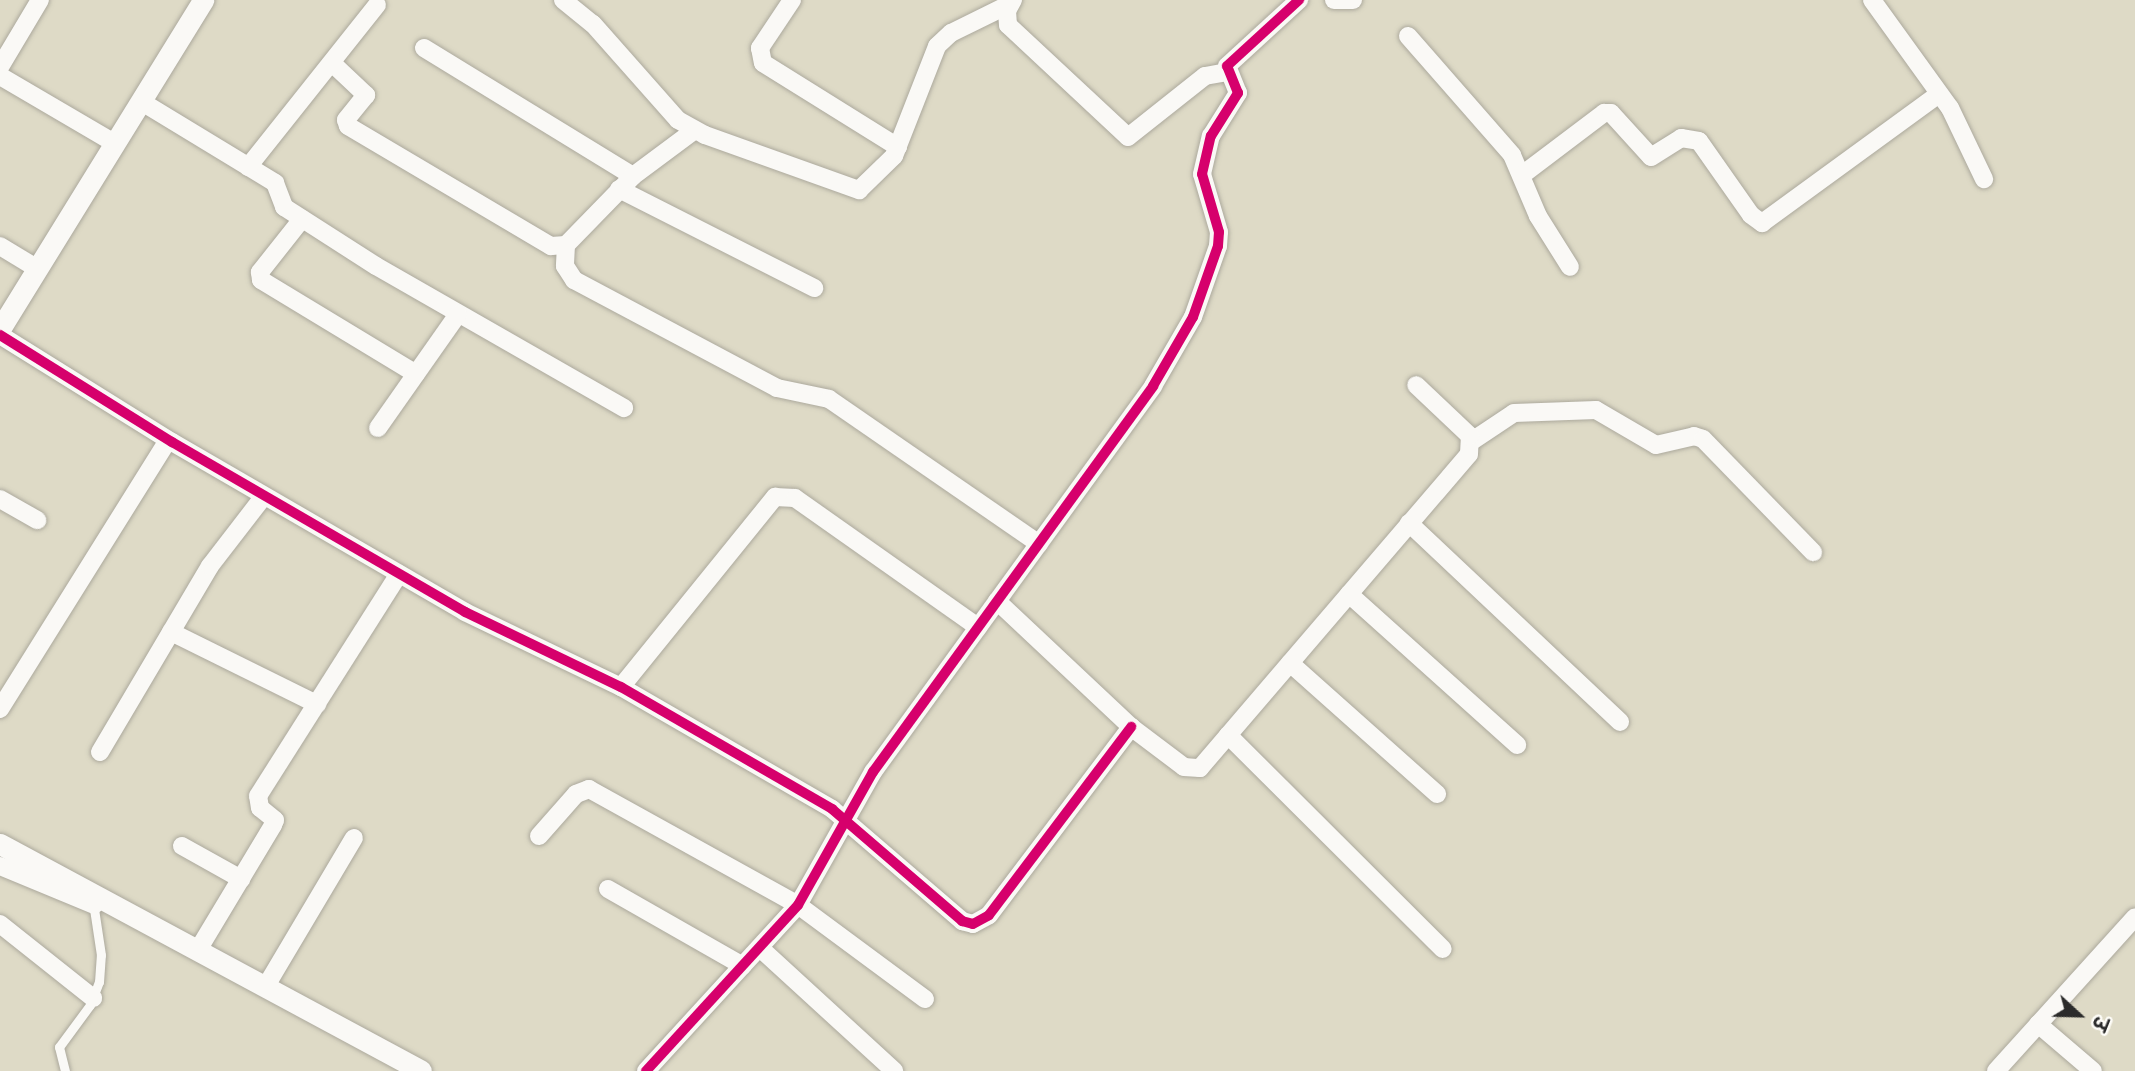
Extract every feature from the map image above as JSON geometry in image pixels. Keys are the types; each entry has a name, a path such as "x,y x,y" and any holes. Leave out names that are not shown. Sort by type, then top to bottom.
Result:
{"street":[{"path":"0,67 40,0"},
{"path":"0,330 203,0"},
{"path":"563,0 593,24 659,102 695,130 848,190 859,190 870,184 898,147 937,46 951,33 1011,2"},
{"path":"792,0 761,48 763,63 898,147"},
{"path":"646,1071 798,905 816,880 842,821 978,627 1153,386 1193,317 1218,246 1219,232 1202,174 1211,136 1238,93 1227,72 1230,63 1299,0"},
{"path":"1334,0 1353,0"},
{"path":"1872,0 1939,94 1984,179"},
{"path":"1011,2 1008,25 1128,137 1205,76 1227,72"},
{"path":"248,167 377,5"},
{"path":"1408,36 1512,155 1538,216 1570,267"},
{"path":"424,48 633,176"},
{"path":"331,62 366,95 346,120 348,126 533,237 551,246 566,245"},
{"path":"0,76 116,144"},
{"path":"1522,174 1604,113 1611,113 1651,157 1681,138 1699,141 1751,215 1762,223 1939,94"},
{"path":"142,102 275,183 285,207 302,219 458,314 624,408"},
{"path":"695,130 633,176 566,245 565,266 574,281 776,388 829,398 1039,544"},
{"path":"619,189 814,288"},
{"path":"302,219 260,272 261,280 416,374"},
{"path":"0,246 38,269"},
{"path":"378,428 458,314"},
{"path":"0,335 168,439 465,612 621,687 832,809 842,821 962,921 983,921 1132,727"},
{"path":"1416,385 1472,441"},
{"path":"997,601 1132,727 1190,770 1200,768 1468,454 1472,441 1514,413 1596,410 1656,446 1694,436 1703,439 1813,552"},
{"path":"0,709 168,439"},
{"path":"100,752 210,566 264,496"},
{"path":"621,687 775,497 795,498 978,627"},
{"path":"0,499 37,520"},
{"path":"1409,523 1620,722"},
{"path":"198,950 275,820 260,808 258,796 399,574"},
{"path":"1349,594 1517,746"},
{"path":"171,632 317,704"},
{"path":"1290,663 1437,794"},
{"path":"1228,735 1443,949"},
{"path":"539,836 576,794 589,789 798,905 925,999"},
{"path":"266,986 354,838"},
{"path":"0,844 93,899 198,950 421,1071"},
{"path":"182,846 241,879"},
{"path":"0,866 93,899"},
{"path":"607,890 743,966"},
{"path":"1996,1071 2135,917"},
{"path":"0,923 93,998"},
{"path":"760,948 894,1071"},
{"path":"2038,1024 2093,1071"}],"lane":[{"path":"65,1071 59,1047 93,998 101,955 93,899"}],"cycle path":[{"path":"646,1071 798,905 873,772 1153,386 1193,317 1218,246 1219,232 1202,174 1211,136 1238,93 1227,66 1299,0"},
{"path":"0,335 172,442 465,612 621,687 832,809 962,921 973,924 989,915 1131,727"}]}
